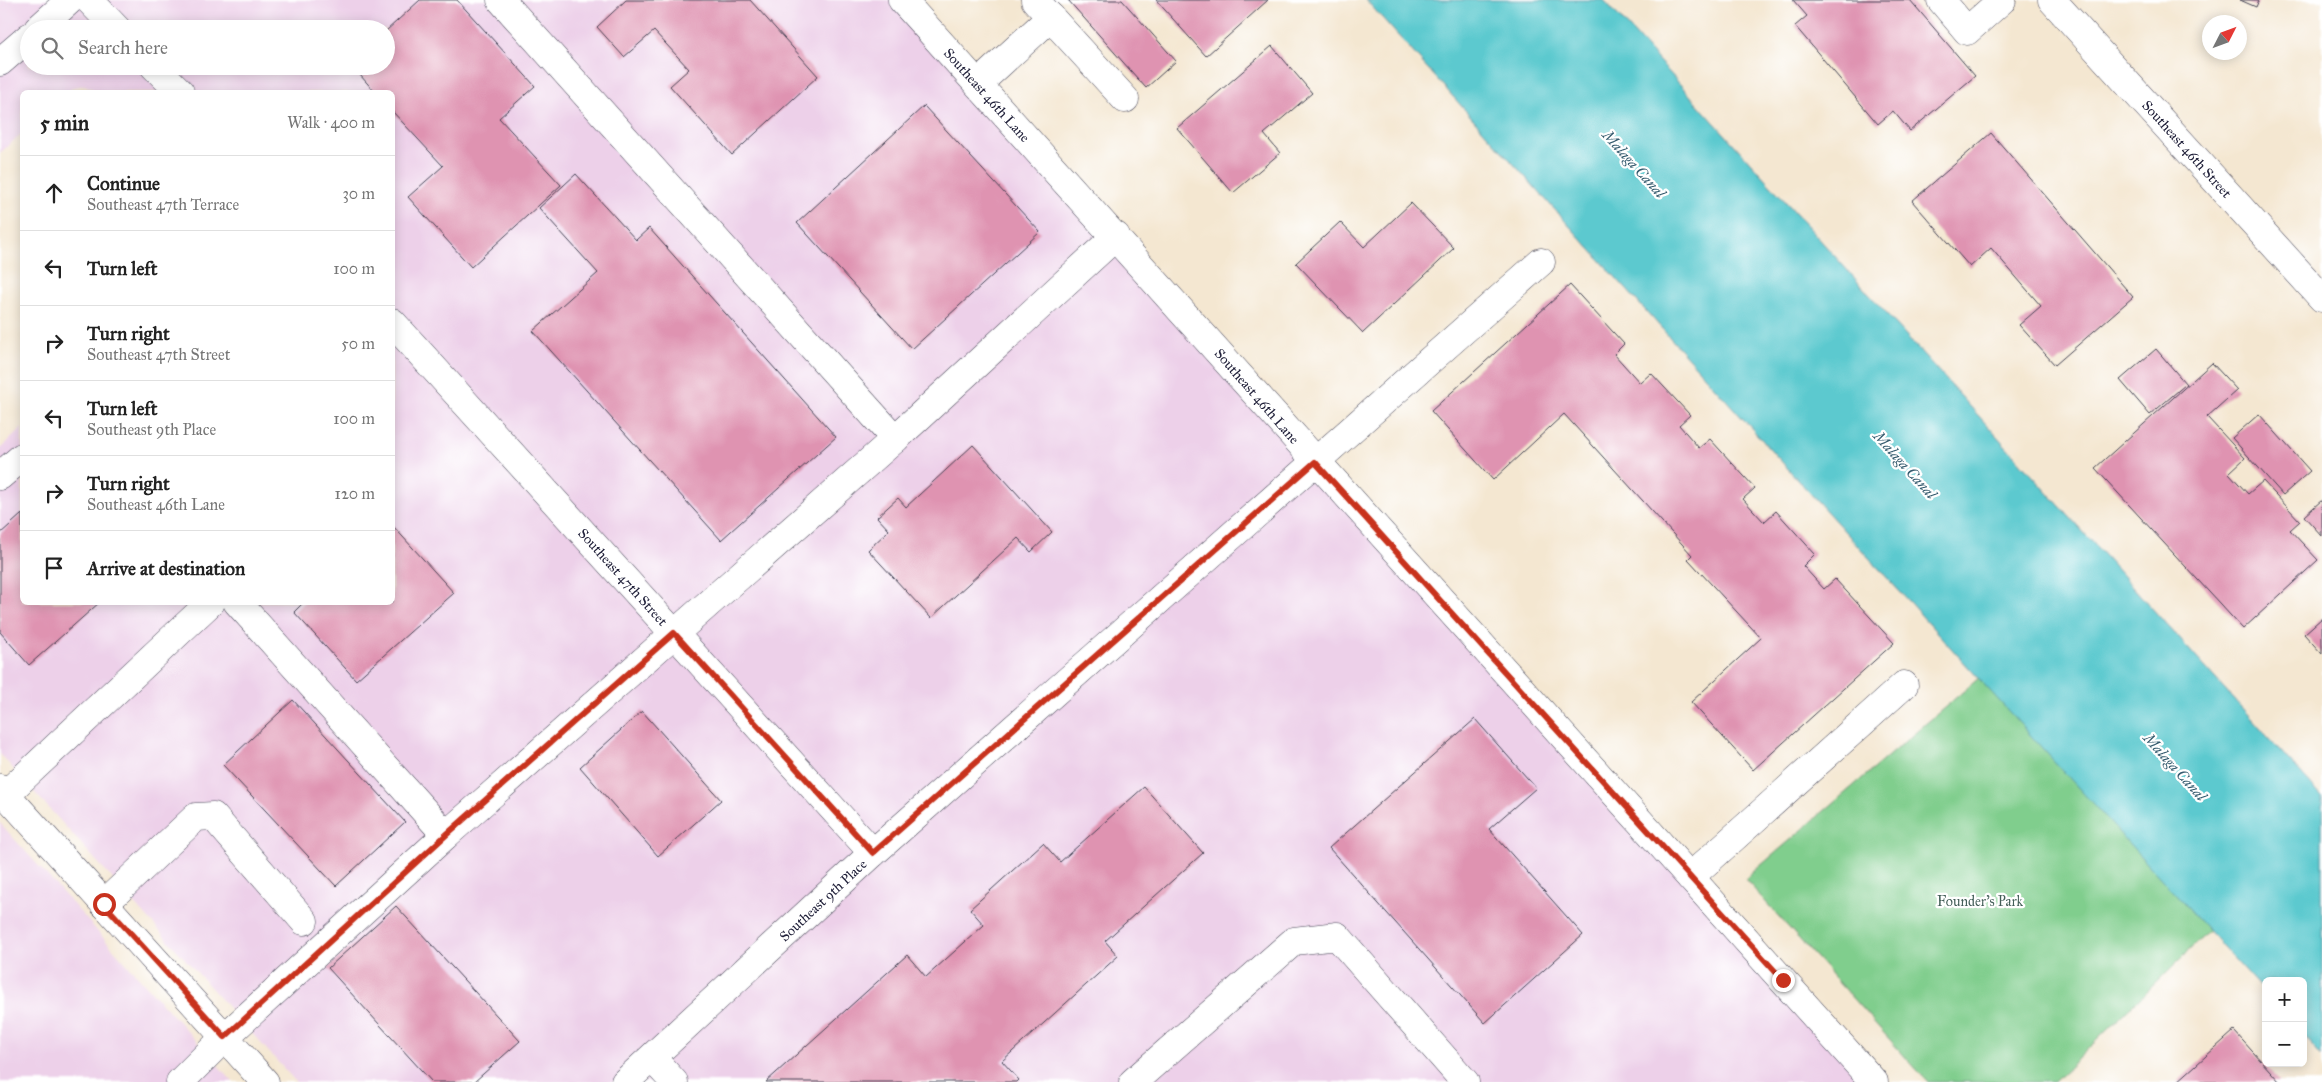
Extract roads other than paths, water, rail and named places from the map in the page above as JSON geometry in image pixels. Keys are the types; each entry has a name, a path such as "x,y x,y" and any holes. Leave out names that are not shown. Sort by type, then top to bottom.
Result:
{"street":[{"path":"48,20 70,0"},
{"path":"89,0 109,20"},
{"path":"500,0 895,439"},
{"name":"Southeast 46th Lane","path":"902,0 1116,236 1315,462 1874,1082"},
{"path":"1941,0 1967,31 2002,0"},
{"name":"Southeast 46th Street","path":"2052,0 2322,298"},
{"path":"978,84 1043,9 1125,100"},
{"path":"0,62 20,45"},
{"path":"163,75 178,90"},
{"path":"180,1082 225,1037 446,835 895,439 1116,236"},
{"name":"Southeast 9th Place","path":"625,1082 873,853 1541,262"},
{"name":"Southeast 47th Street","path":"395,325 873,853"},
{"path":"0,476 20,459"},
{"path":"208,605 3,791 265,1082"},
{"path":"240,605 446,835"},
{"path":"1690,877 1904,686"},
{"path":"104,904 196,817 213,816 304,921"},
{"path":"1133,1082 1294,941 1337,936 1466,1082"},
{"path":"652,1058 674,1082"}],"water":[{"name":"Malaga Canal","path":"1366,0 1604,0 2322,797 2322,1056 2307,1039 2307,977 2262,977 2262,990 1799,481"}],"park label":[{"name":"Founder's Park","path":"1980,901"}]}
